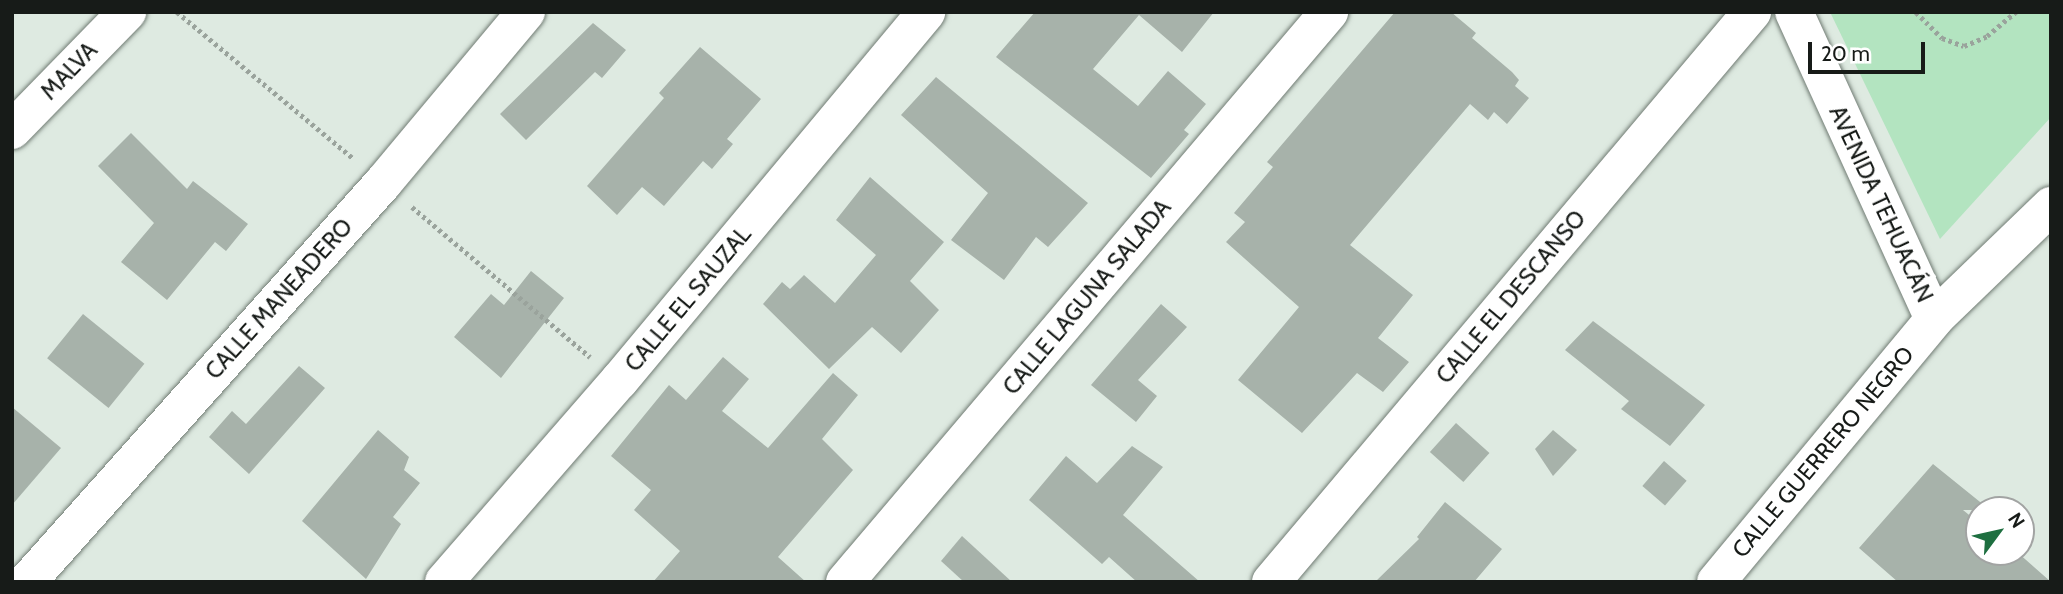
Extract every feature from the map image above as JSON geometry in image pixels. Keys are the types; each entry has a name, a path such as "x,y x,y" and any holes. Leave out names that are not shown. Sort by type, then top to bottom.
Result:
{"street":[{"name":"MALVA","path":"12,130 127,12"},
{"name":"CALLE MANEADERO","path":"27,582 383,183 526,12"},
{"name":"CALLE EL SAUZAL","path":"444,582 620,381 926,12"},
{"name":"CALLE LAGUNA SALADA","path":"845,582 1329,12"},
{"name":"CALLE EL DESCANSO","path":"1271,582 1752,12"},
{"name":"AVENIDA TEHUACÁN","path":"1794,12 1934,319"},
{"name":"CALLE GUERRERO NEGRO","path":"1716,582 1934,319 2051,205"}],"path":[{"path":"177,12 620,381"},
{"path":"1916,12 1942,38 1964,46 1987,36 2016,12"}],"green space":[{"path":"1830,12 2051,12 2051,117 1940,239"}],"building":[{"path":"1035,12 1214,12 1182,52 1139,15 1093,69 1138,106 1168,71 1206,104 1184,130 1189,134 1151,178 996,57"},
{"path":"1395,12 1451,12 1476,33 1472,38 1512,72 1519,80 1515,86 1529,98 1507,124 1494,112 1488,120 1470,104 1350,245 1413,295 1378,338 1409,362 1383,392 1357,373 1302,433 1238,380 1299,307 1226,242 1245,222 1234,213 1273,167 1267,162"},
{"path":"593,23 626,50 602,78 595,72 526,140 500,114"},
{"path":"700,47 761,99 727,139 733,144 712,169 703,161 664,206 642,187 617,215 587,186 664,98 659,93"},
{"path":"936,77 1088,203 1048,247 1036,237 1004,280 951,240 988,193 901,115"},
{"path":"131,133 187,189 193,181 248,224 226,251 215,242 167,300 121,262 154,223 98,166"},
{"path":"870,177 944,242 910,281 939,310 901,353 872,327 829,369 763,304 782,282 790,289 804,275 835,303 876,255 836,220"},
{"path":"531,271 564,298 501,378 454,337 491,294 504,305"},
{"path":"1161,304 1187,327 1138,380 1157,396 1136,422 1091,385"},
{"path":"83,314 144,364 109,408 47,358"},
{"path":"1593,321 1705,405 1670,446 1621,409 1629,401 1565,350"},
{"path":"723,357 749,379 722,411 768,448 833,373 858,395 822,439 853,470 778,557 806,582 653,582 680,551 634,510 651,490 611,456 669,385 686,400"},
{"path":"299,366 325,388 249,474 209,437 232,411 246,424"},
{"path":"12,407 61,448 12,505"},
{"path":"1456,423 1489,453 1463,482 1430,452"},
{"path":"378,430 409,457 404,470 420,483 393,517 401,524 366,579 302,521"},
{"path":"1553,430 1577,450 1553,476 1535,449"},
{"path":"1132,446 1163,467 1123,515 1200,582 1137,582 1109,557 1102,564 1029,500 1066,456 1097,483"},
{"path":"1664,461 1687,481 1665,506 1642,486"},
{"path":"1933,464 1973,496 1965,496 1963,510 1965,566 2033,566 2051,582 1898,582 1859,548"},
{"path":"1445,502 1502,549 1474,582 1375,582 1419,539 1417,537"},
{"path":"962,536 1012,582 964,582 941,561"}]}
